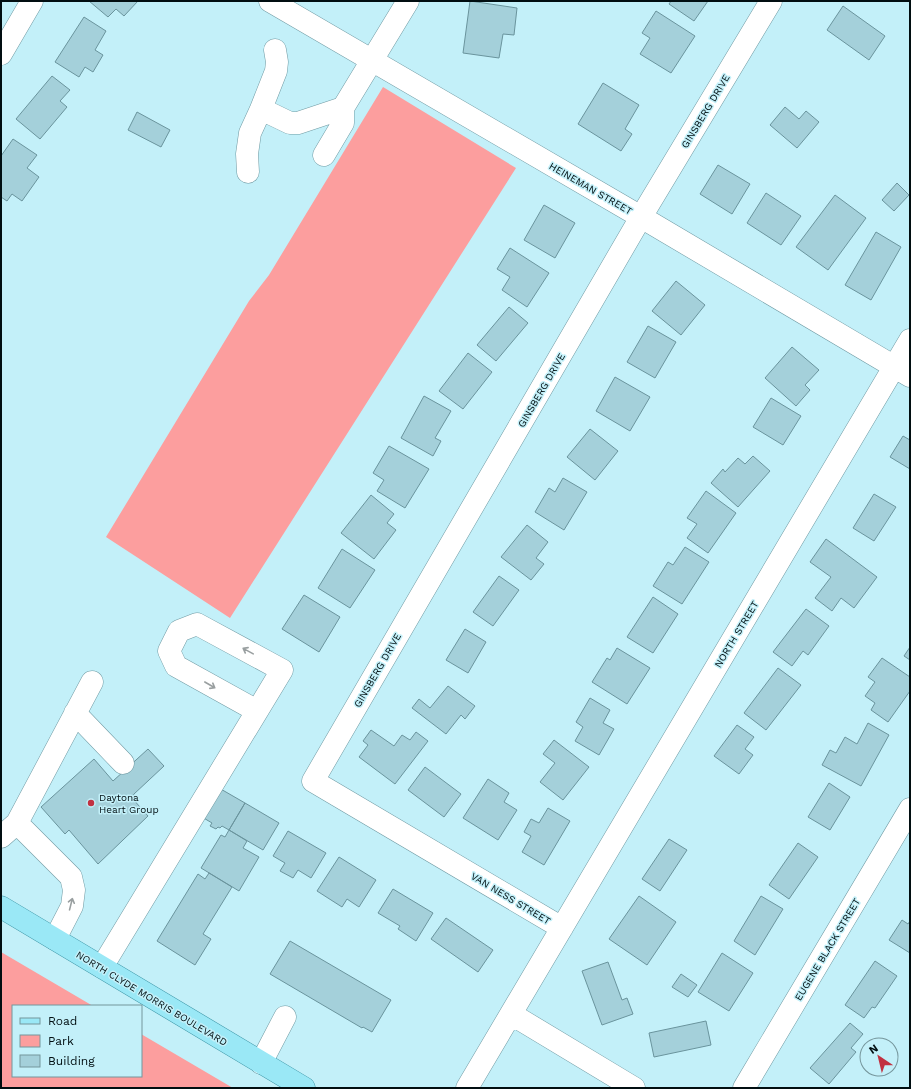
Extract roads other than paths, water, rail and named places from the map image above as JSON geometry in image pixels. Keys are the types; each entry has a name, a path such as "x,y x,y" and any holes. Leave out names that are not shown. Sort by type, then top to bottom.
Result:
{"main road":[{"name":"NORTH CLYDE MORRIS BOULEVARD","path":"1,907 304,1088"}],"street":[{"path":"1,54 32,1"},
{"name":"HEINEMAN STREET","path":"270,1 902,372"},
{"path":"324,156 342,123 343,108 408,1"},
{"name":"GINSBERG DRIVE","path":"313,781 641,218 771,1"},
{"path":"248,172 247,154 250,133 276,71 277,62 275,50"},
{"path":"261,109 290,123 298,123 343,108"},
{"name":"NORTH STREET","path":"562,928 902,372 910,340"},
{"path":"102,967 282,670 197,624 179,631 169,651 176,666 257,711"},
{"path":"55,940 72,906 74,890 71,877 9,830 92,682"},
{"path":"75,713 123,763"},
{"name":"VAN NESS STREET","path":"313,781 562,928 511,1014"},
{"name":"EUGENE BLACK STREET","path":"744,1088 910,809"},
{"path":"467,1088 511,1014 634,1088"},
{"path":"261,1062 285,1017"}],"place":[{"name":"Daytona Heart Group","path":"91,803"}]}
